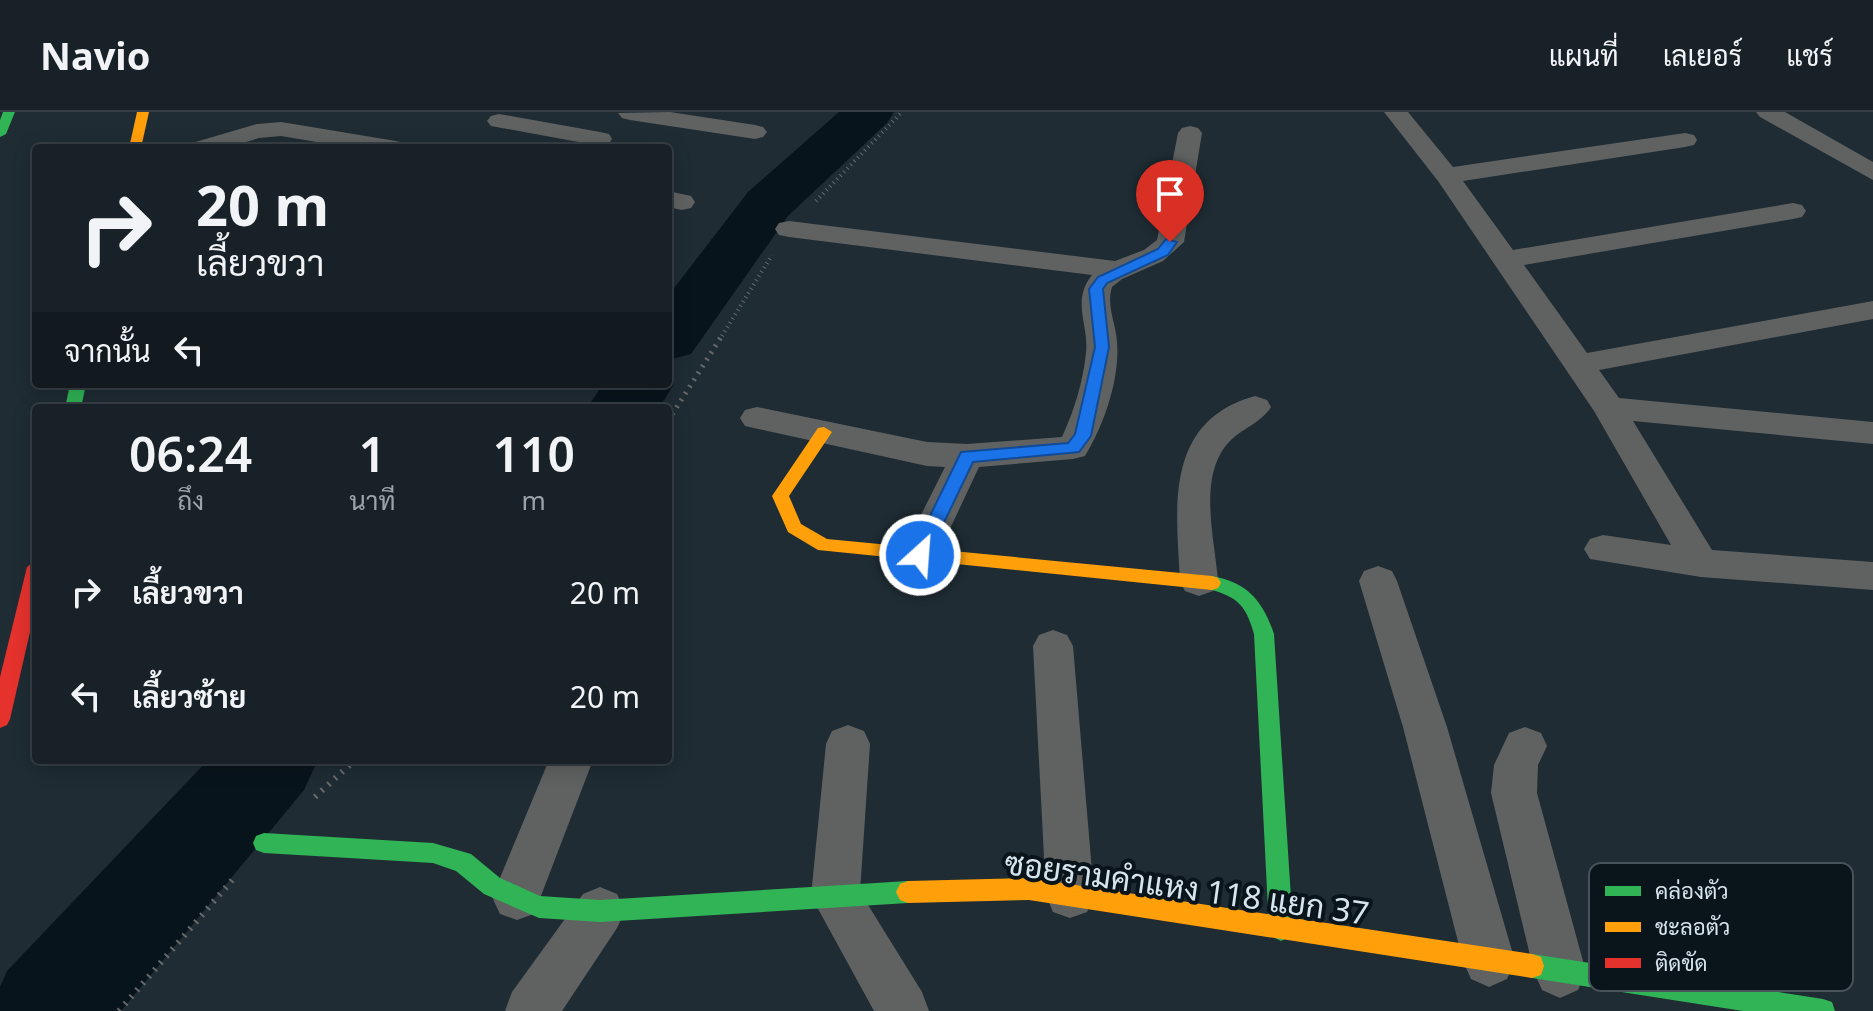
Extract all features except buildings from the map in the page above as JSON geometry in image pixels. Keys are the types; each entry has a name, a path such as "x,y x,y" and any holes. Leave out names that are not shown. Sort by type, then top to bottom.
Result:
{"main road":[{"path":"0,134 9,112"},
{"path":"136,144 143,112"},
{"path":"824,432 780,496 787,520 795,533 824,545 1226,584 1245,593 1256,606 1264,634 1281,929"},
{"path":"0,719 32,584"},
{"name":"ซอยรามคำแหง 118 แยก 37","path":"264,843 433,853 463,862 492,886 539,907 600,911 965,888 1029,889 1589,977"},
{"name":"ซอยรามคำแหง 118 แยก 37","path":"1661,991 1730,1004 1823,1011"}],"street":[{"path":"237,136 255,112"},
{"path":"1396,112 1447,176 1609,408 1701,563"},
{"path":"1768,112 1873,172"},
{"path":"499,121 595,143 631,113 755,132"},
{"path":"213,144 237,136 281,129 372,144"},
{"path":"757,418 927,454 967,456 1073,448 1083,436 1102,347 1096,289 1102,280 1120,270 1163,252 1170,242 1190,133"},
{"path":"1447,176 1685,140"},
{"path":"1832,149 1873,143"},
{"path":"1506,260 1793,211"},
{"path":"789,229 1120,270"},
{"path":"1579,364 1873,310"},
{"path":"1199,581 1193,480 1209,442 1255,407"},
{"path":"1609,408 1873,433"},
{"path":"920,555 967,456"},
{"path":"1603,549 1701,563 1873,576"},
{"path":"1378,581 1425,727 1489,961"},
{"path":"1053,646 1070,895"},
{"path":"848,744 835,896 903,1011"},
{"path":"1525,746 1516,765 1514,793 1560,972"},
{"path":"517,897 569,764"},
{"path":"531,1011 600,911"}],"waterway":[{"path":"672,335 768,204 869,112"},
{"path":"626,404 636,388"},
{"path":"47,1011 266,764"}],"traffic: fast":[{"path":"0,134 9,112"},
{"path":"74,404 77,388"},
{"path":"1212,583 1232,588 1247,599 1264,634 1281,929"},
{"path":"264,843 433,853 463,862 492,886 539,907 600,911 908,892"},
{"path":"1532,966 1589,975"},
{"path":"1694,991 1823,1011"}],"traffic: slow":[{"path":"136,144 143,112"},
{"path":"824,432 780,496 794,528 824,545 1212,583"},
{"path":"908,892 1029,889 1532,966"}],"traffic: jam":[{"path":"0,719 32,584"}],"route":[{"path":"920,555 967,456 1073,448 1083,436 1102,347 1096,289 1102,280 1120,270 1163,252 1170,242"}]}
